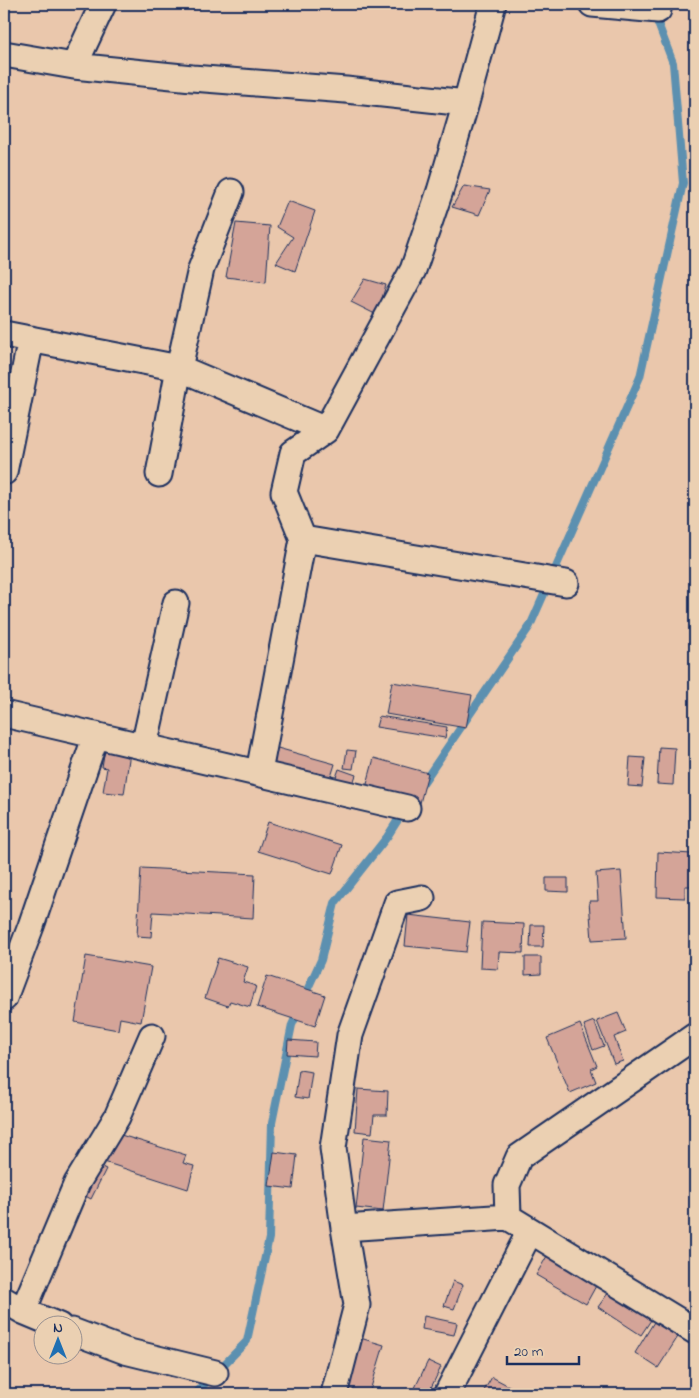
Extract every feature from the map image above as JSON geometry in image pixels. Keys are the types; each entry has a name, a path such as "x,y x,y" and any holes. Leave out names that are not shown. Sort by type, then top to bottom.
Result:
{"street":[{"path":"74,66 103,4"},
{"path":"259,772 303,539 284,492 293,453 326,430 413,270 440,191 493,4"},
{"path":"592,4 658,10 657,4"},
{"path":"4,54 74,66 346,90 466,103"},
{"path":"159,474 179,368 201,269 231,192"},
{"path":"4,334 179,368 326,430"},
{"path":"4,472 31,340"},
{"path":"303,539 566,583"},
{"path":"144,746 176,603"},
{"path":"4,714 407,808"},
{"path":"4,998 31,926 96,735"},
{"path":"334,1394 357,1305 333,1148 350,1035 397,903 422,898"},
{"path":"36,1316 14,1306 78,1183 117,1118 152,1036"},
{"path":"508,1217 507,1185 519,1157 695,1036"},
{"path":"344,1228 508,1217 695,1331"},
{"path":"447,1394 530,1231"},
{"path":"82,1335 125,1351 215,1372"}],"building":[{"path":"464,186 490,190 479,215 452,207"},
{"path":"288,201 315,211 295,271 276,263 293,237 277,227"},
{"path":"236,223 270,226 266,282 226,277"},
{"path":"365,279 386,285 377,315 351,302"},
{"path":"392,682 472,695 466,728 386,714"},
{"path":"379,716 447,727 445,738 376,727"},
{"path":"274,747 335,764 330,780 269,763"},
{"path":"659,747 675,748 673,785 657,784"},
{"path":"105,748 130,752 124,794 103,792 107,768 102,767"},
{"path":"347,750 356,751 353,769 344,768"},
{"path":"630,757 645,758 642,787 628,786"},
{"path":"374,758 428,773 420,803 366,788"},
{"path":"339,769 356,775 352,786 335,780"},
{"path":"268,822 342,845 332,874 258,851"},
{"path":"658,852 692,854 691,886 685,886 685,898 657,897"},
{"path":"141,868 255,874 253,918 153,912 151,937 137,936"},
{"path":"621,871 626,938 592,940 589,901 598,901 596,873"},
{"path":"546,878 568,878 568,892 546,891"},
{"path":"408,915 470,922 466,952 405,946"},
{"path":"482,922 524,924 523,953 499,952 498,969 480,968"},
{"path":"531,925 544,925 543,947 530,947"},
{"path":"86,956 151,967 141,1022 120,1018 118,1030 75,1022"},
{"path":"525,957 541,957 541,974 525,975"},
{"path":"218,958 248,967 243,982 256,986 250,1007 230,1001 228,1006 205,998"},
{"path":"267,976 325,995 315,1026 257,1007"},
{"path":"618,1013 626,1032 614,1037 623,1061 614,1064 597,1021"},
{"path":"594,1021 604,1046 593,1050 584,1025"},
{"path":"580,1024 597,1066 591,1069 596,1082 570,1093 547,1038"},
{"path":"288,1040 316,1042 315,1056 287,1054"},
{"path":"299,1070 312,1072 308,1099 295,1097"},
{"path":"358,1089 388,1091 387,1115 374,1115 372,1133 355,1131"},
{"path":"111,1132 186,1155 183,1163 194,1166 188,1189 101,1161"},
{"path":"364,1137 391,1140 383,1211 356,1208"},
{"path":"274,1152 297,1155 293,1189 269,1186"},
{"path":"93,1163 106,1169 91,1199 78,1192"},
{"path":"547,1256 597,1284 586,1304 536,1275"},
{"path":"453,1281 463,1285 454,1309 444,1306"},
{"path":"611,1289 653,1317 641,1335 598,1307"},
{"path":"424,1316 457,1323 454,1335 422,1329"},
{"path":"657,1317 681,1332 658,1368 635,1353"},
{"path":"360,1338 384,1345 369,1394 345,1387"},
{"path":"428,1361 441,1367 428,1394 413,1392"},
{"path":"492,1377 524,1394 482,1394"}],"waterway":[{"path":"421,786 530,626 640,377 683,183 673,63 654,13"},
{"path":"304,997 321,960 335,903 387,837 403,812"},
{"path":"195,1394 247,1341 269,1238 272,1123 292,1025 299,1010"}]}
